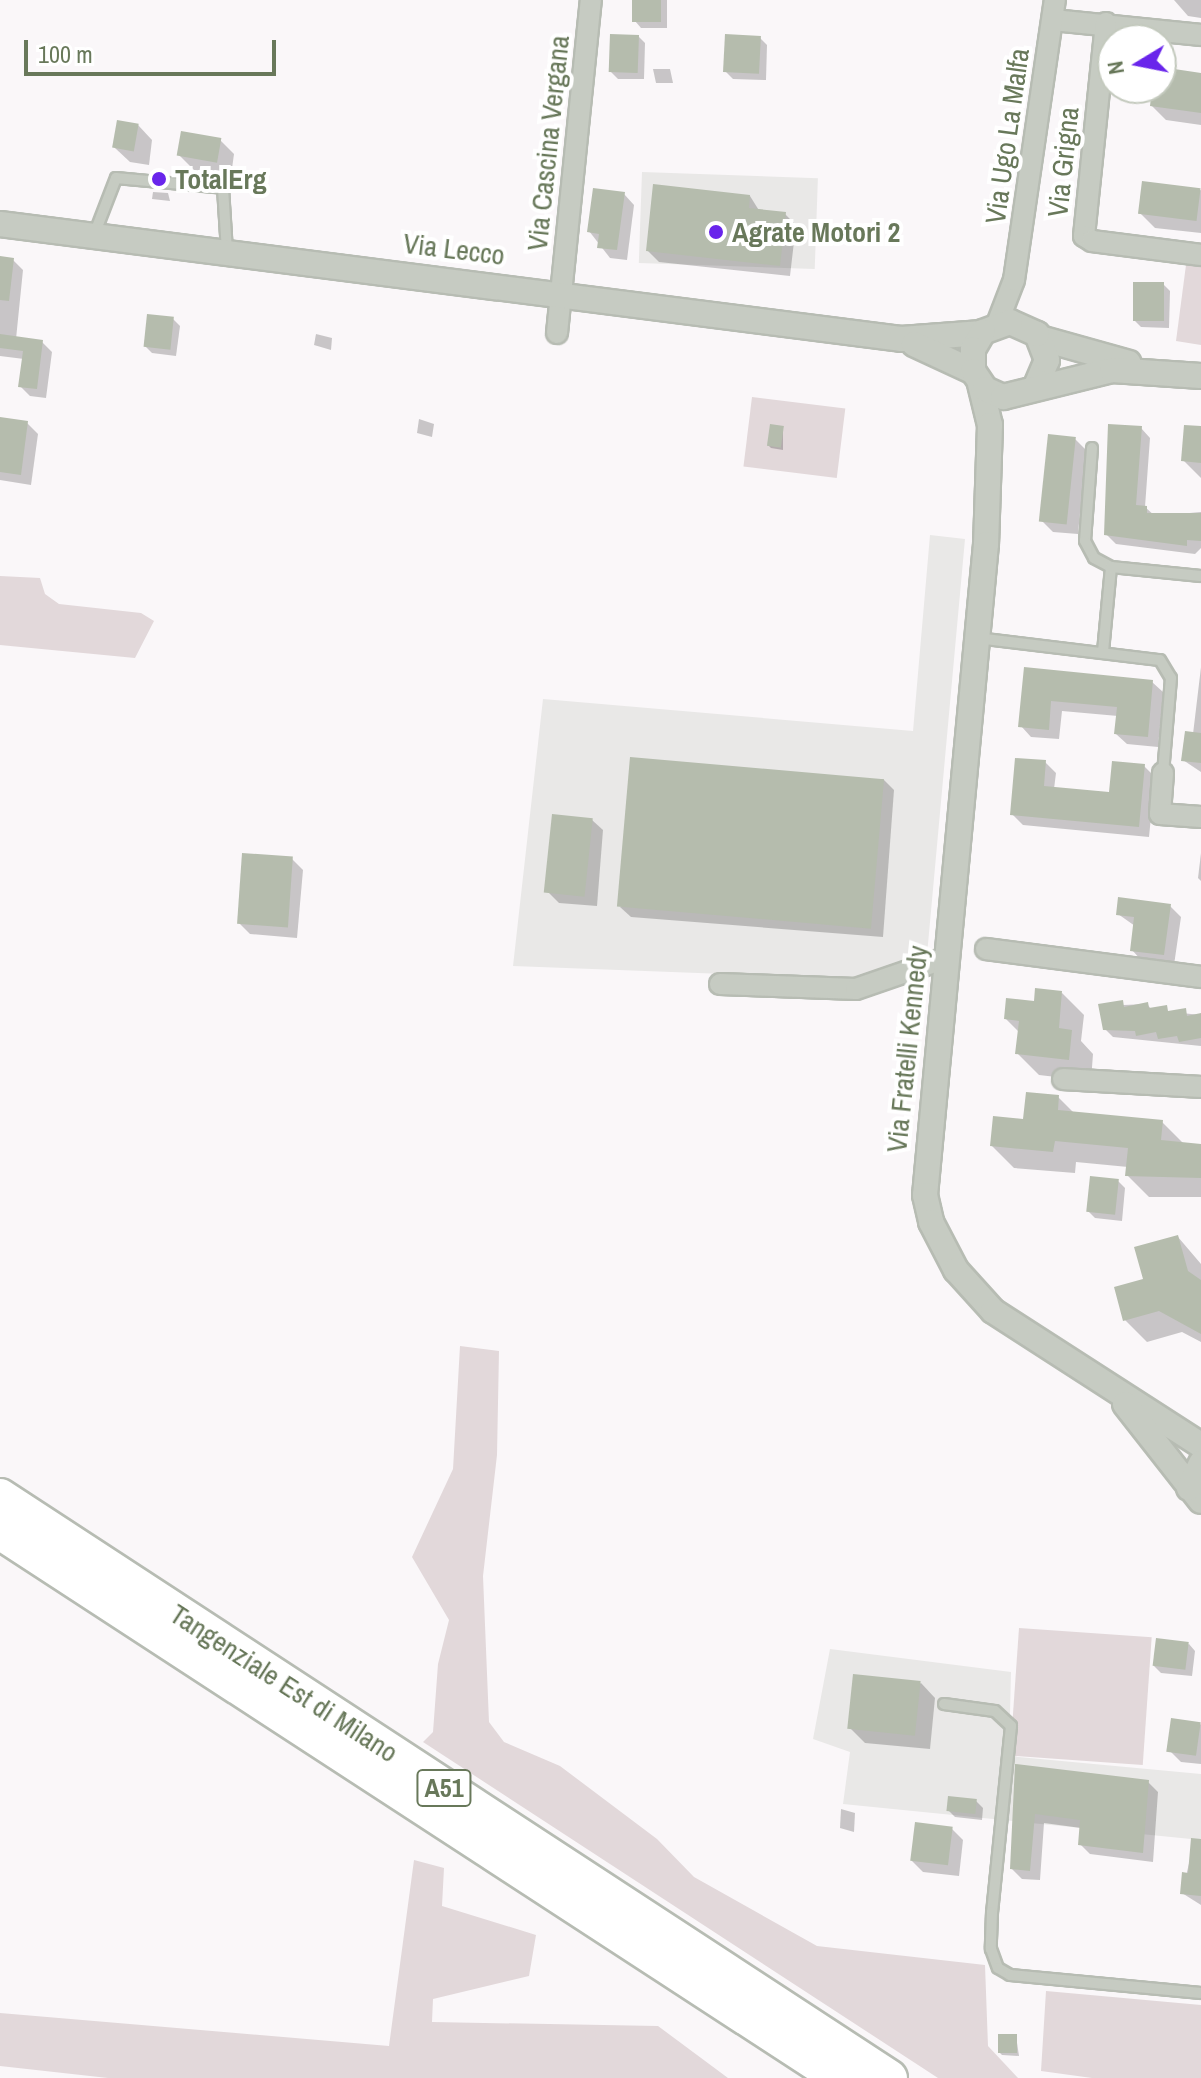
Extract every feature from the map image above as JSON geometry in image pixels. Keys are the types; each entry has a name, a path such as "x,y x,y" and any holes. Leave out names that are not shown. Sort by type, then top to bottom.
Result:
{"highway":[{"name":"Tangenziale Est di Milano","path":"0,1497 889,2078"},
{"name":"Tangenziale Est di Milano","path":"0,1531 840,2078"}],"street":[{"name":"Via Cascina Vergana","path":"557,333 591,0"},
{"path":"1054,10 1106,23 1201,35"},
{"name":"Via Ugo La Malfa","path":"989,329 1014,280 1054,10"},
{"name":"Via Grigna","path":"1106,23 1084,236 1092,241 1201,255"},
{"name":"Via Lecco","path":"0,224 561,293 901,339 989,329 1014,322 1036,334 1151,370"},
{"name":"Via Ugo La Malfa","path":"1014,280 1036,334"},
{"path":"977,378 972,353 989,329"},
{"path":"1030,390 1047,362 1036,334"},
{"name":"Via Lecco","path":"901,339 977,378 1000,396 1100,371 1151,370 1201,376"},
{"name":"Via Fratelli Kennedy","path":"977,378 991,444 977,638 924,1165 931,1222 956,1270 983,1301 1201,1445"},
{"name":"Via Fratelli Kennedy","path":"991,444 1006,411 1030,390"},
{"path":"1163,773 1160,814 1201,817"},
{"path":"986,949 1201,977"},
{"path":"720,984 856,989 946,958"},
{"path":"1063,1079 1201,1087"},
{"name":"Via Fratelli Kennedy","path":"1107,1385 1144,1425 1195,1495"},
{"path":"1195,1495 1201,1463"}],"lane":[{"path":"94,235 116,178 223,188 227,252"},
{"path":"1092,448 1085,541 1094,558 1111,567 1201,576"},
{"path":"1103,651 1111,567"},
{"path":"977,638 1147,656 1167,668 1163,773"},
{"path":"944,1704 995,1711 1011,1726 992,1912 991,1949 998,1968 1010,1975 1201,1993"}],"shaded area":[{"path":"642,172 818,178 815,269 639,263"},
{"path":"1186,265 1201,266 1201,345 1176,341"},
{"path":"752,397 845,408 837,478 743,466"},
{"path":"930,535 965,539 927,955 853,979 513,966 543,699 913,731"},
{"path":"0,576 40,578 45,594 59,604 141,613 154,621 135,658 0,645"},
{"path":"460,1346 499,1351 497,1455 483,1576 489,1722 504,1742 560,1766 657,1839 694,1877 817,1946 985,1965 988,2046 1018,2078 938,2078 423,1742 433,1732 438,1664 449,1620 412,1557 453,1469"},
{"path":"1019,1628 1152,1637 1143,1765 1010,1756"},
{"path":"830,1649 1011,1672 1009,1756 1201,1774 1201,1840 843,1804 850,1752 813,1739"},
{"path":"414,1860 444,1868 442,1906 536,1935 529,1976 433,1999 432,2022 658,2026 728,2078 108,2078 0,2066 0,2013 389,2046"},
{"path":"1046,1991 1201,2005 1201,2078 1092,2078 1041,2071"}],"building":[{"path":"632,0 661,0 661,22 632,22"},
{"path":"610,34 639,35 638,73 609,72"},
{"path":"725,34 761,36 759,74 723,72"},
{"path":"1177,69 1201,73 1201,113 1150,106 1177,104"},
{"path":"117,120 139,124 134,151 112,148"},
{"path":"181,131 221,138 217,163 177,156"},
{"path":"1142,181 1201,188 1197,221 1138,214"},
{"name":"Agrate Motori 2","path":"653,184 750,195 749,208 786,212 780,266 646,251"},
{"path":"593,188 625,192 617,250 597,248 599,234 587,232"},
{"path":"0,256 14,258 9,301 0,300"},
{"path":"1133,282 1164,282 1164,321 1133,321"},
{"path":"147,314 174,317 170,350 144,347"},
{"path":"0,334 43,340 37,389 18,387 23,351 0,348"},
{"path":"0,417 28,421 21,475 0,472"},
{"path":"770,424 784,426 781,448 767,446"},
{"path":"1108,424 1142,426 1136,505 1147,506 1147,513 1201,513 1201,541 1187,540 1187,546 1104,535"},
{"path":"1184,425 1201,426 1201,463 1181,461"},
{"path":"1048,434 1076,437 1067,524 1039,522"},
{"path":"1024,667 1153,680 1148,737 1114,734 1117,707 1051,701 1049,730 1018,727"},
{"path":"1185,731 1201,733 1201,763 1181,761"},
{"path":"630,757 884,779 871,929 617,906"},
{"path":"1015,758 1046,760 1044,786 1109,792 1112,761 1145,764 1139,827 1010,815"},
{"path":"552,814 593,818 585,897 544,893"},
{"path":"242,853 293,857 288,927 237,924"},
{"path":"1118,897 1171,904 1164,955 1130,951 1134,917 1116,915"},
{"path":"1035,988 1062,991 1059,1028 1072,1030 1069,1060 1015,1054 1019,1021 1004,1019 1006,998 1034,1001"},
{"path":"1123,1000 1124,1007 1148,1002 1149,1008 1167,1005 1168,1011 1186,1008 1187,1016 1201,1013 1201,1038 1179,1042 1177,1036 1158,1039 1156,1032 1136,1036 1135,1031 1103,1030 1098,1004"},
{"path":"1026,1092 1059,1095 1058,1110 1163,1120 1161,1140 1201,1144 1201,1178 1125,1176 1128,1148 1055,1141 1053,1152 990,1146 993,1116 1023,1119"},
{"path":"1090,1176 1119,1179 1115,1215 1086,1212"},
{"path":"1178,1235 1188,1271 1201,1280 1201,1334 1159,1311 1123,1321 1114,1287 1143,1279 1134,1247"},
{"path":"1156,1638 1189,1642 1185,1670 1153,1666"},
{"path":"853,1674 921,1681 915,1736 847,1729"},
{"path":"1171,1718 1201,1722 1196,1756 1166,1752"},
{"path":"1015,1764 1149,1780 1143,1853 1078,1845 1080,1820 1035,1814 1030,1871 1010,1869"},
{"path":"948,1796 977,1799 975,1814 946,1811"},
{"path":"915,1822 953,1827 948,1865 910,1861"},
{"path":"1191,1838 1201,1839 1201,1896 1180,1894 1182,1872 1188,1873"},
{"path":"998,2034 1017,2034 1017,2053 998,2053"}],"place":[{"name":"TotalErg","path":"159,179"},
{"name":"Agrate Motori 2","path":"716,232"}]}
